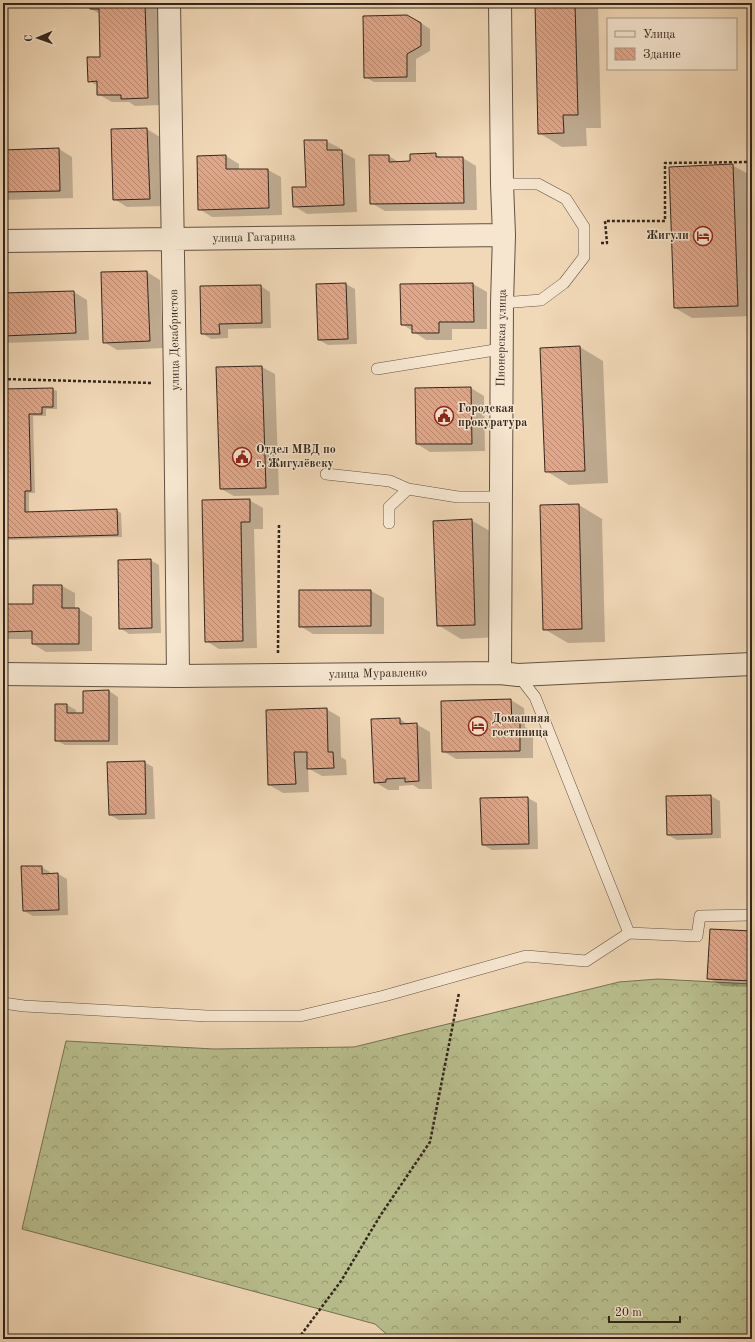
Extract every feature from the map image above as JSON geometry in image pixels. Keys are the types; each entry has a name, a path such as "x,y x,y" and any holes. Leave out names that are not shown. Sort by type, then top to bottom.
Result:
{"street":[{"name":"улица Декабристов","path":"169,3 178,676"},
{"name":"Пионерская улица","path":"500,3 504,235 502,303 501,497 509,674"},
{"name":"улица Гагарина","path":"3,241 504,235"},
{"name":"улица Муравленко","path":"3,674 178,676 509,674 752,664"}],"lane":[{"path":"502,184 538,184 566,199 584,227 584,257 564,282 541,300 502,303"},
{"path":"377,369 502,349"},
{"path":"326,474 390,481 408,489 458,498 501,497"},
{"path":"389,523 389,506 408,489"},
{"path":"509,674 535,697 629,933"},
{"path":"3,1003 24,1006 207,1016 300,1016 384,996 526,956 586,961 629,933 698,936 700,916 752,915"}],"path":[{"path":"584,244 607,243 605,221 665,220 664,163 752,162"},
{"path":"3,379 175,383"},
{"path":"278,675 279,525"},
{"path":"298,1339 341,1281 380,1216 430,1142 463,974"}],"green space":[{"path":"658,979 752,984 752,1339 392,1339 375,1324 22,1229 66,1041 214,1049 354,1047 619,982"}],"building":[{"path":"90,3 145,3 148,98 121,99 121,95 97,95 97,81 88,82 87,57 100,57 99,9 90,9"},
{"path":"535,3 575,3 578,115 563,115 564,133 538,134"},
{"path":"407,15 421,23 421,46 407,54 407,77 364,78 363,16"},
{"path":"147,128 150,199 113,200 111,129"},
{"path":"304,140 327,140 327,150 342,150 344,205 293,207 292,187 306,187"},
{"path":"59,148 60,191 3,192 3,150"},
{"path":"436,153 436,157 463,157 464,203 370,204 369,155 389,155 389,162 410,161 410,154"},
{"path":"226,155 226,169 268,169 269,208 198,210 197,156"},
{"name":"Жигули","path":"733,164 738,306 674,308 669,167"},
{"path":"147,271 150,341 103,343 101,272"},
{"path":"346,283 348,339 318,340 316,284"},
{"path":"473,283 474,322 439,322 439,333 412,333 412,325 401,325 400,284"},
{"path":"261,285 262,323 219,324 220,334 201,334 200,286"},
{"path":"74,291 76,333 3,336 3,293"},
{"path":"580,346 585,471 545,472 540,348"},
{"name":"Отдел МВД по г. Жигулёвску","path":"262,366 266,488 220,489 216,367"},
{"name":"Городская прокуратура","path":"471,387 472,444 416,444 415,388"},
{"path":"53,388 53,407 42,407 42,414 29,414 31,491 25,491 25,512 117,509 118,535 3,538 3,389"},
{"path":"250,499 250,522 241,522 243,641 205,642 202,500"},
{"path":"579,504 582,629 543,630 540,505"},
{"path":"472,519 475,625 437,626 433,521"},
{"path":"151,559 152,628 119,629 118,560"},
{"path":"33,585 62,585 62,608 79,608 79,644 32,644 32,631 3,632 3,604 33,604"},
{"path":"299,590 371,590 371,626 299,627"},
{"path":"109,690 109,741 55,741 55,704 67,704 67,713 83,713 83,691"},
{"path":"511,699 512,723 520,723 520,751 442,752 441,701"},
{"path":"327,708 328,752 333,752 334,768 307,769 307,752 294,752 296,784 268,785 266,710"},
{"path":"400,718 400,724 417,723 419,781 405,782 405,778 386,779 386,782 374,783 371,719"},
{"path":"145,761 146,814 109,815 107,762"},
{"path":"711,795 712,834 667,835 666,796"},
{"path":"528,797 529,844 482,845 480,798"},
{"path":"21,866 42,866 42,874 58,873 59,910 23,911"},
{"path":"710,929 752,931 752,981 707,979"}],"place":[{"name":"Жигули","path":"703,236"},
{"name":"Городская прокуратура","path":"444,416"},
{"name":"Отдел МВД по г. Жигулёвску","path":"242,457"},
{"name":"Домашняя гостиница","path":"478,726"}]}
